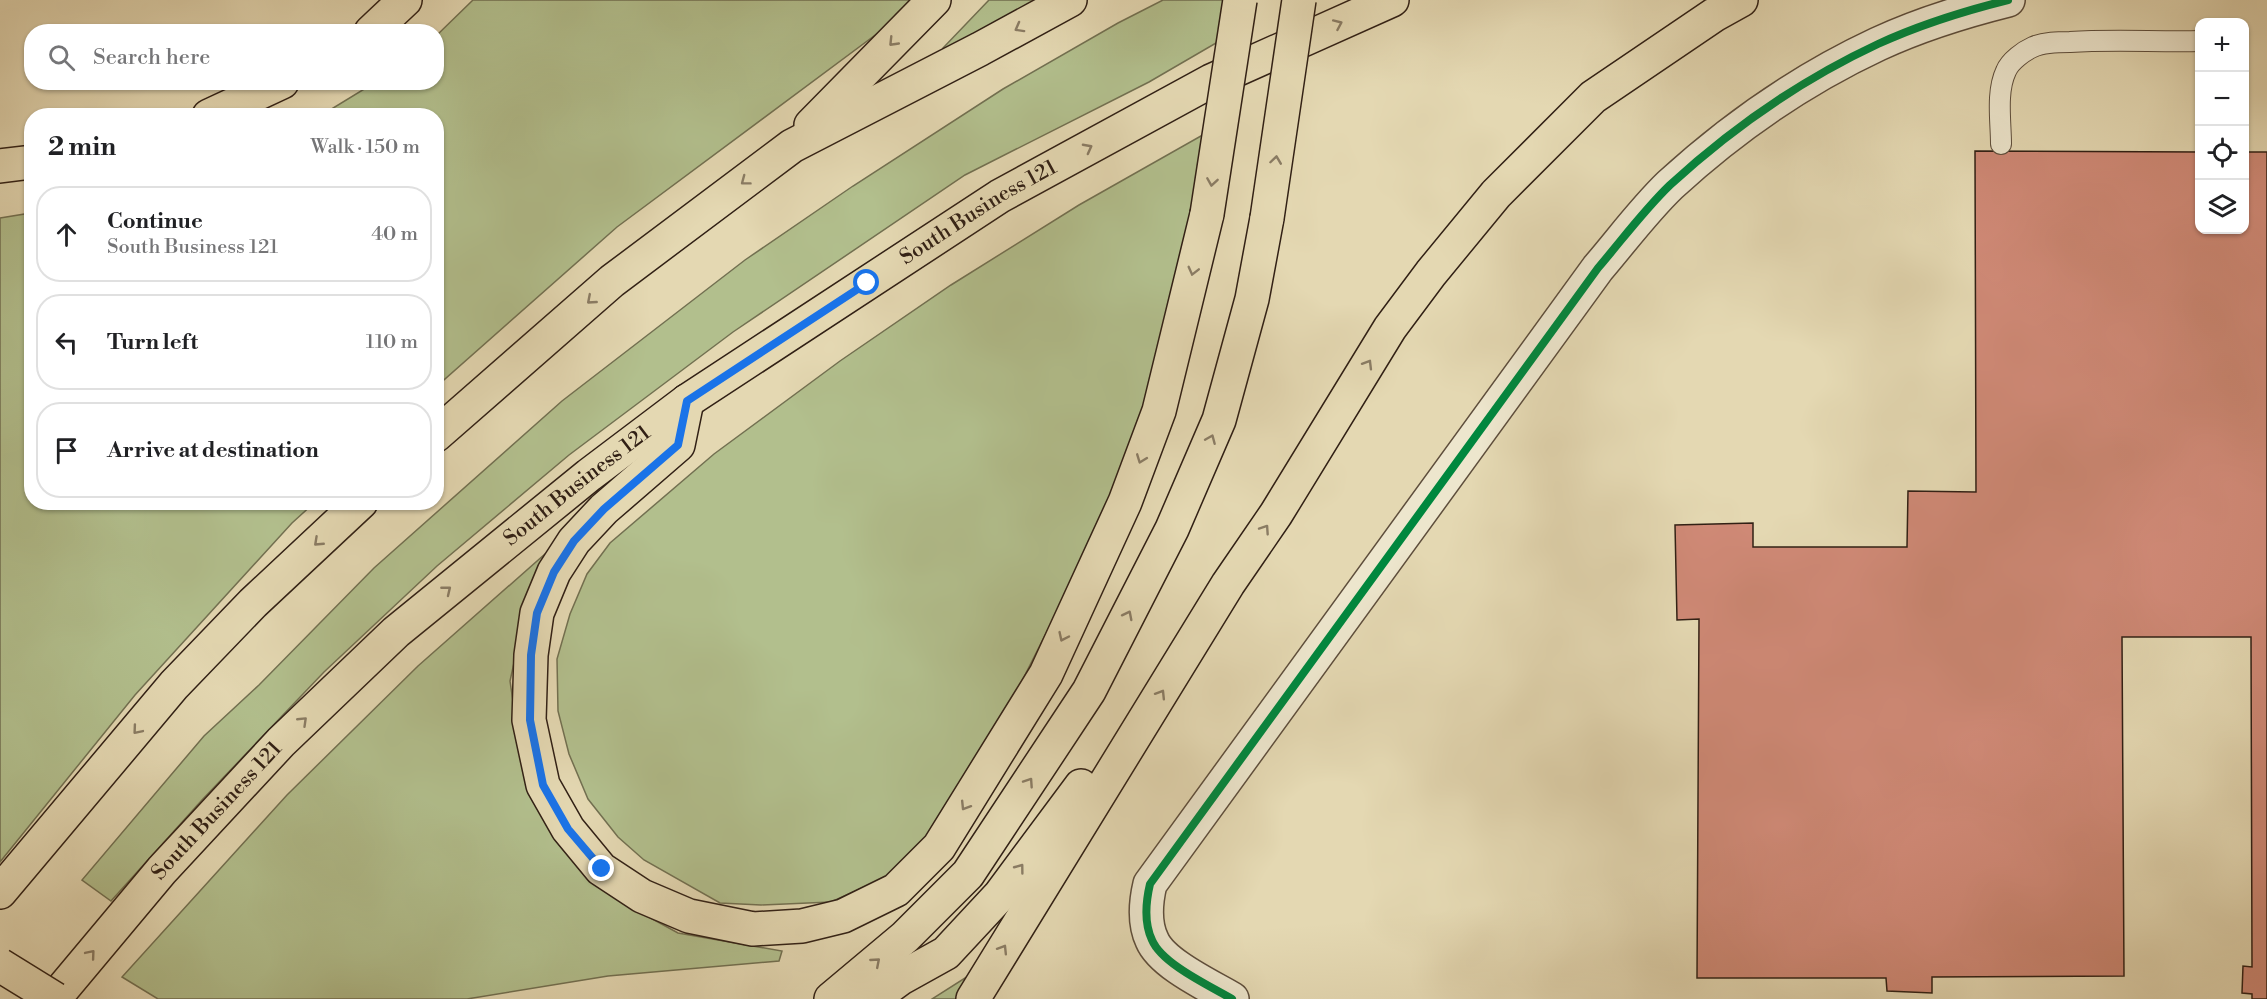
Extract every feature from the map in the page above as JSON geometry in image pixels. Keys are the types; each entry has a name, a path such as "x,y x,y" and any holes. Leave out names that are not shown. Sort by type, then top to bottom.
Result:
{"main road":[{"path":"380,24 405,0"},
{"path":"444,428 612,281 792,146 934,0"},
{"path":"792,146 1070,0"},
{"path":"687,401 678,445 604,509 574,541 554,572 537,613 531,655 530,720 543,785 568,829 602,869 642,896 689,916 753,929 802,926 843,916 896,890 939,847 1046,674 1125,502 1159,411 1207,214 1240,0"},
{"path":"831,999 905,937 968,874 1089,691 1172,529 1219,420 1252,299 1268,218 1299,0"},
{"name":"South Business 121","path":"55,999 162,870 249,776 281,742 396,632 589,475 687,401 1000,196 1211,81 1392,0"},
{"path":"973,999 1228,585 1276,514 1390,328 1431,273 1496,194 1593,97 1714,15 1741,0"},
{"path":"226,108 265,90"},
{"path":"0,165 24,163"},
{"path":"0,892 174,685 253,603 352,510"},
{"path":"867,999 875,997 901,978 946,952 1000,896 1077,792 1184,614 1203,596 1228,585"},
{"path":"0,965 55,999"}],"street":[{"path":"1232,999 1165,956 1152,941 1147,899 1150,884 1598,268 1669,186 1709,152 1790,92 1878,44 1962,12 2008,0"}],"lane":[{"path":"2001,144 2002,82 2006,69 2033,47 2056,42 2096,40 2195,41"}],"green space":[{"path":"473,0 913,0 886,27 617,227 444,380 444,108 333,108 363,90 444,90 444,28"},
{"path":"989,0 1038,0 946,52 943,48"},
{"path":"1163,0 1228,0 1223,39 1149,82 965,175 733,332 569,455 437,566 324,672 202,800 111,901 82,880 204,736 259,685 374,568 439,510 444,510 444,506 562,401 745,260 853,186 1003,89"},
{"path":"1215,128 1160,392 1098,531 962,799 900,871 831,902 761,905 720,903 644,860 618,837 588,799 569,754 558,711 557,659 570,614 587,574 610,543 714,454 840,361 951,285 1079,205"},
{"path":"24,214 24,510 306,510 135,695 0,862 0,218"},
{"path":"545,554 551,554 527,604 510,681 519,742 580,864 621,902 678,933 782,951 779,961 608,976 467,999 158,999 122,977 287,795 418,666"},
{"path":"984,966 961,999 932,999"}],"building":[{"path":"1975,151 2195,152 2195,234 2249,234 2249,152 2267,152 2267,999 2252,999 2252,994 2242,993 2243,966 2252,967 2251,637 2122,637 2124,976 1932,977 1932,993 1887,991 1886,978 1697,978 1699,619 1677,620 1675,525 1753,523 1753,547 1907,547 1908,491 1976,492"}],"cycle path":[{"path":"1232,999 1188,974 1157,949 1149,933 1147,919 1150,884 1598,268 1660,195 1693,164 1743,125 1795,89 1850,58 1894,37 1942,19 2008,0"}],"route":[{"path":"602,869 568,829 543,785 530,720 531,655 537,613 554,572 574,541 604,509 678,445 687,401 867,283"}]}
